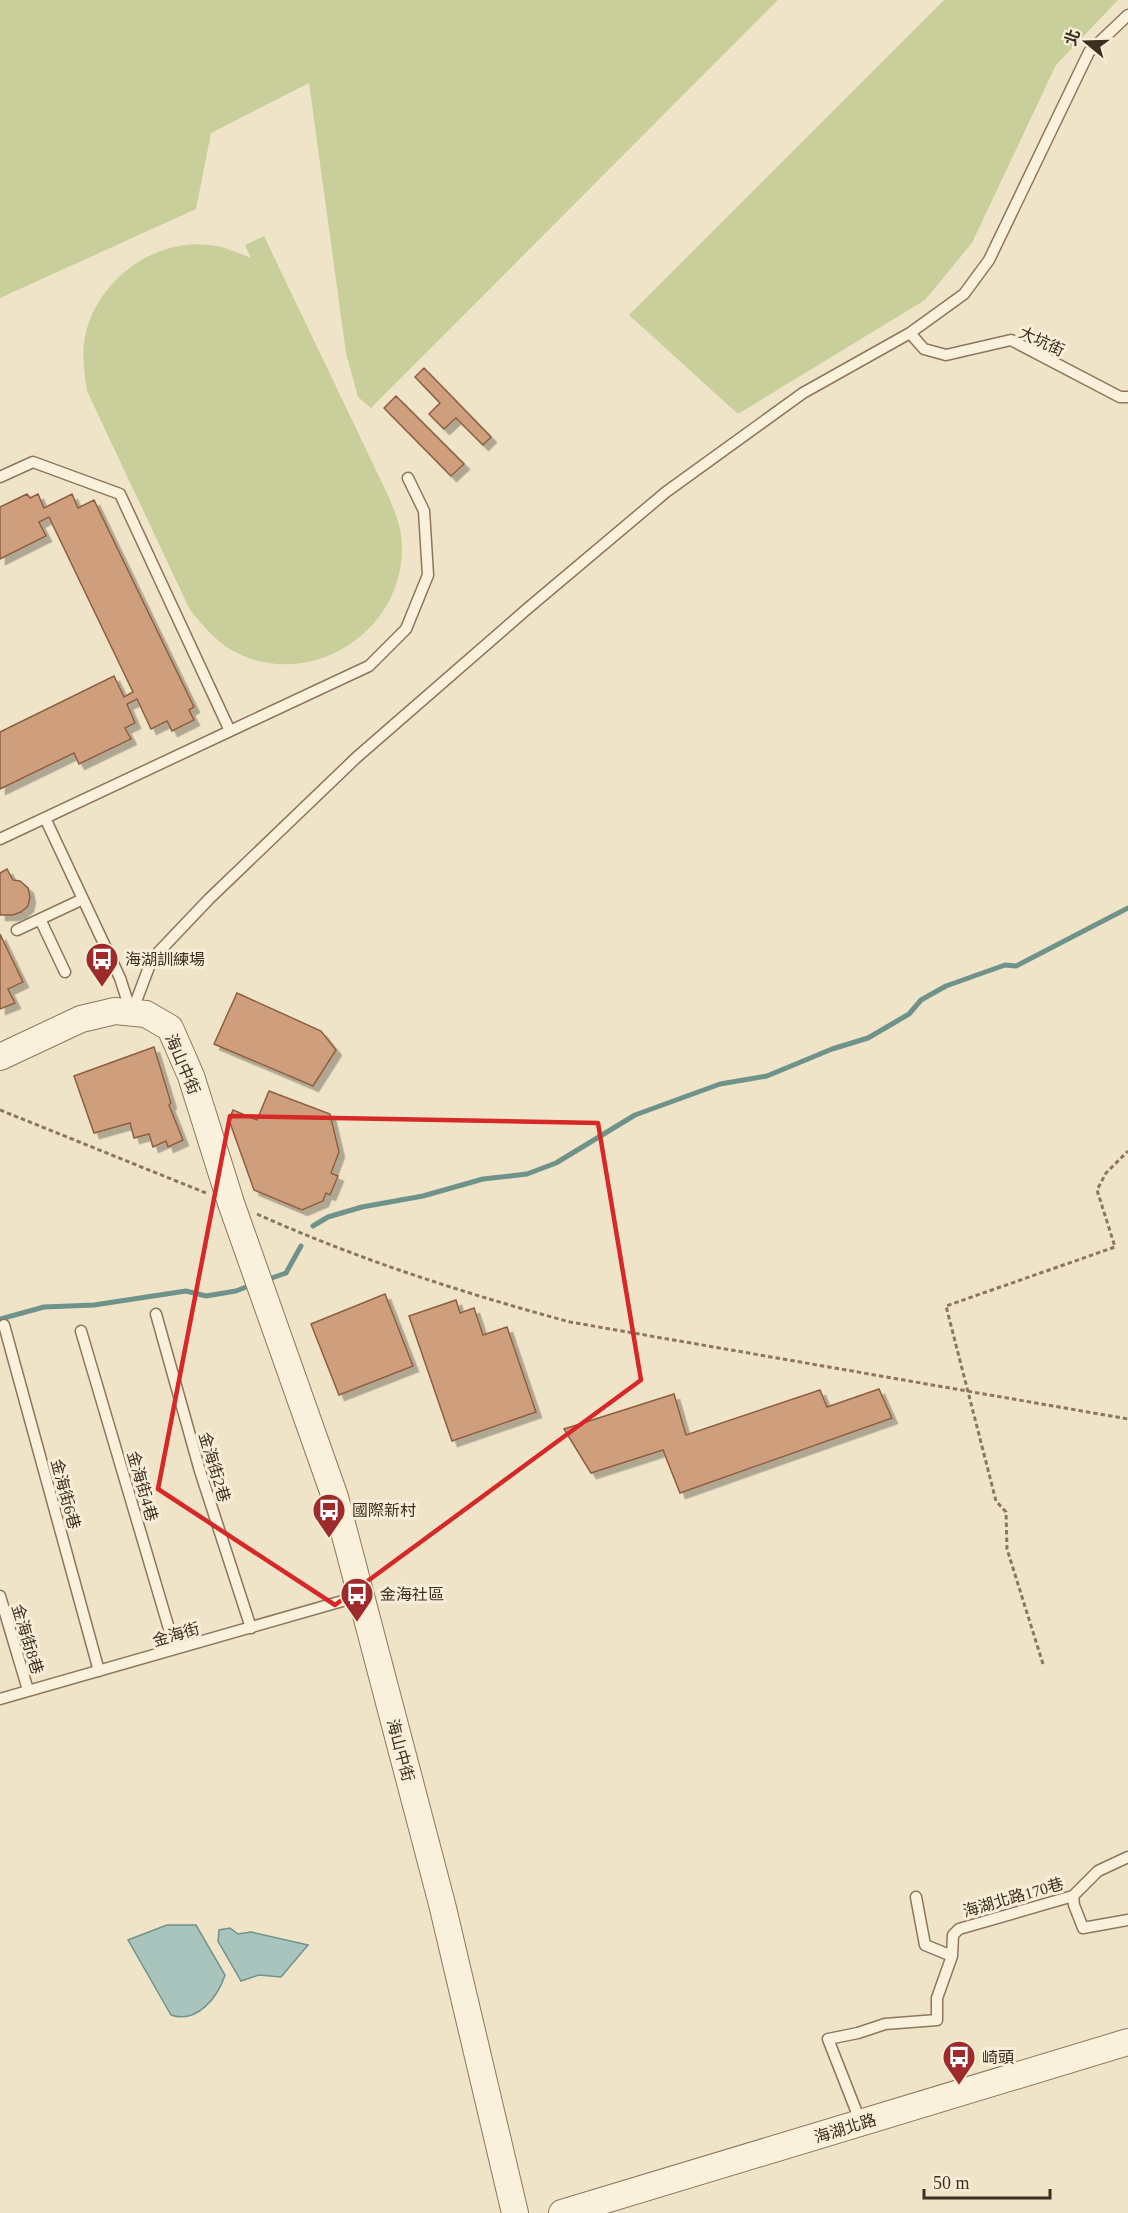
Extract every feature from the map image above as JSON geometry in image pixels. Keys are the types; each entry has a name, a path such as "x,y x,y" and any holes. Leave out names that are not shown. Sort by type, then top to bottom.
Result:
{"street":[{"name":"海山中街","path":"0,1057 81,1019 115,1011 146,1014 170,1028 191,1076 231,1203 335,1497 442,1904 515,2213"},
{"name":"海湖北路","path":"562,2213 1128,2042"}],"lane":[{"path":"132,1013 152,959 209,899 357,758 527,609 666,492 803,393 910,333 964,294 989,260 1089,52 1128,15"},
{"name":"大坑街","path":"910,333 924,350 946,355 1011,340 1120,397 1128,397"},
{"path":"0,477 33,462 120,494 230,731"},
{"path":"0,839 369,666 406,629 428,575 424,511 408,478"},
{"path":"45,818 120,978 132,1013"},
{"path":"17,930 83,899"},
{"path":"40,920 65,972"},
{"name":"金海街2巷","path":"156,1314 200,1471 251,1628"},
{"name":"金海街6巷","path":"4,1325 99,1671"},
{"name":"金海街4巷","path":"81,1331 175,1649"},
{"name":"金海街8巷","path":"0,1596 28,1689"},
{"name":"金海街","path":"0,1699 28,1689 99,1671 360,1596"},
{"name":"海湖北路170巷","path":"952,1956 953,1935 959,1929 1073,1896 1098,1871 1128,1857"},
{"path":"1073,1896 1083,1928 1128,1920"},
{"path":"861,2124 828,2039 858,2033 885,2024 937,2020 937,1998 952,1956 925,1945 916,1897"}],"path":[{"path":"0,1110 231,1203 308,1237 502,1304 570,1322 1128,1419"},
{"path":"1043,1664 1007,1549 1006,1512 996,1501 946,1306 1115,1246 1097,1190 1106,1173 1128,1151"}],"highlighted area":[{"path":"230,1116 598,1123 641,1380 335,1605 158,1489"}],"green space":[{"path":"0,0 778,0 371,408 358,397 346,353 309,83 211,133 196,209 0,298"},
{"path":"944,0 1118,0 1056,65 972,243 925,300 738,414 629,315"},
{"path":"264,236 386,491 397,518 402,540 398,578 387,605 369,629 346,647 320,659 292,664 262,662 233,651 215,638 190,610 87,391 84,362 86,332 94,311 106,292 121,275 139,262 159,252 180,246 203,244 225,248 251,258 245,245"}],"water":[{"path":"167,1925 196,1925 225,1975 212,2000 198,2012 189,2016 171,2015 128,1940"},
{"path":"230,1928 238,1934 251,1932 308,1945 281,1977 259,1975 241,1981 218,1941 219,1930"}],"building":[{"path":"424,368 491,437 483,445 456,418 444,429 429,414 440,403 415,377"},
{"path":"396,396 464,464 451,476 384,408"},
{"path":"27,494 30,498 38,494 44,508 72,494 78,508 94,500 194,707 189,710 194,720 172,731 167,721 151,729 137,699 127,704 135,723 125,728 131,739 79,764 74,753 0,789 0,732 114,676 124,697 133,692 49,517 39,522 46,536 0,559 0,507"},
{"path":"7,869 13,880 20,881 28,888 30,897 28,906 21,912 13,915 0,915 0,873"},
{"path":"0,934 23,982 8,989 15,1003 0,1009"},
{"path":"237,993 321,1031 336,1050 313,1086 214,1044"},
{"path":"154,1047 171,1103 169,1105 183,1140 168,1147 166,1141 153,1147 149,1134 134,1138 130,1123 94,1133 74,1076"},
{"path":"269,1091 330,1114 339,1152 331,1173 338,1176 330,1195 326,1193 323,1201 302,1210 254,1190 229,1120 233,1110 257,1120"},
{"path":"385,1294 413,1366 339,1395 311,1324"},
{"path":"456,1300 460,1313 474,1308 483,1335 507,1327 536,1412 452,1441 409,1316"},
{"path":"879,1389 892,1418 680,1493 663,1450 591,1473 564,1429 674,1394 686,1435 820,1390 827,1407"}],"waterway":[{"path":"313,1226 328,1217 362,1207 423,1196 483,1179 527,1174 556,1163 635,1115 720,1084 767,1076 832,1049 868,1038 909,1014 921,1000 946,986 1005,965 1016,966 1128,908"},
{"path":"266,1280 286,1273 301,1246"},
{"path":"0,1319 44,1307 94,1305 186,1291 206,1296 236,1291 251,1285"}],"place":[{"name":"海湖訓練場","path":"102,988"},
{"name":"國際新村","path":"329,1539"},
{"name":"金海社區","path":"357,1623"},
{"name":"崎頭","path":"959,2086"}]}
